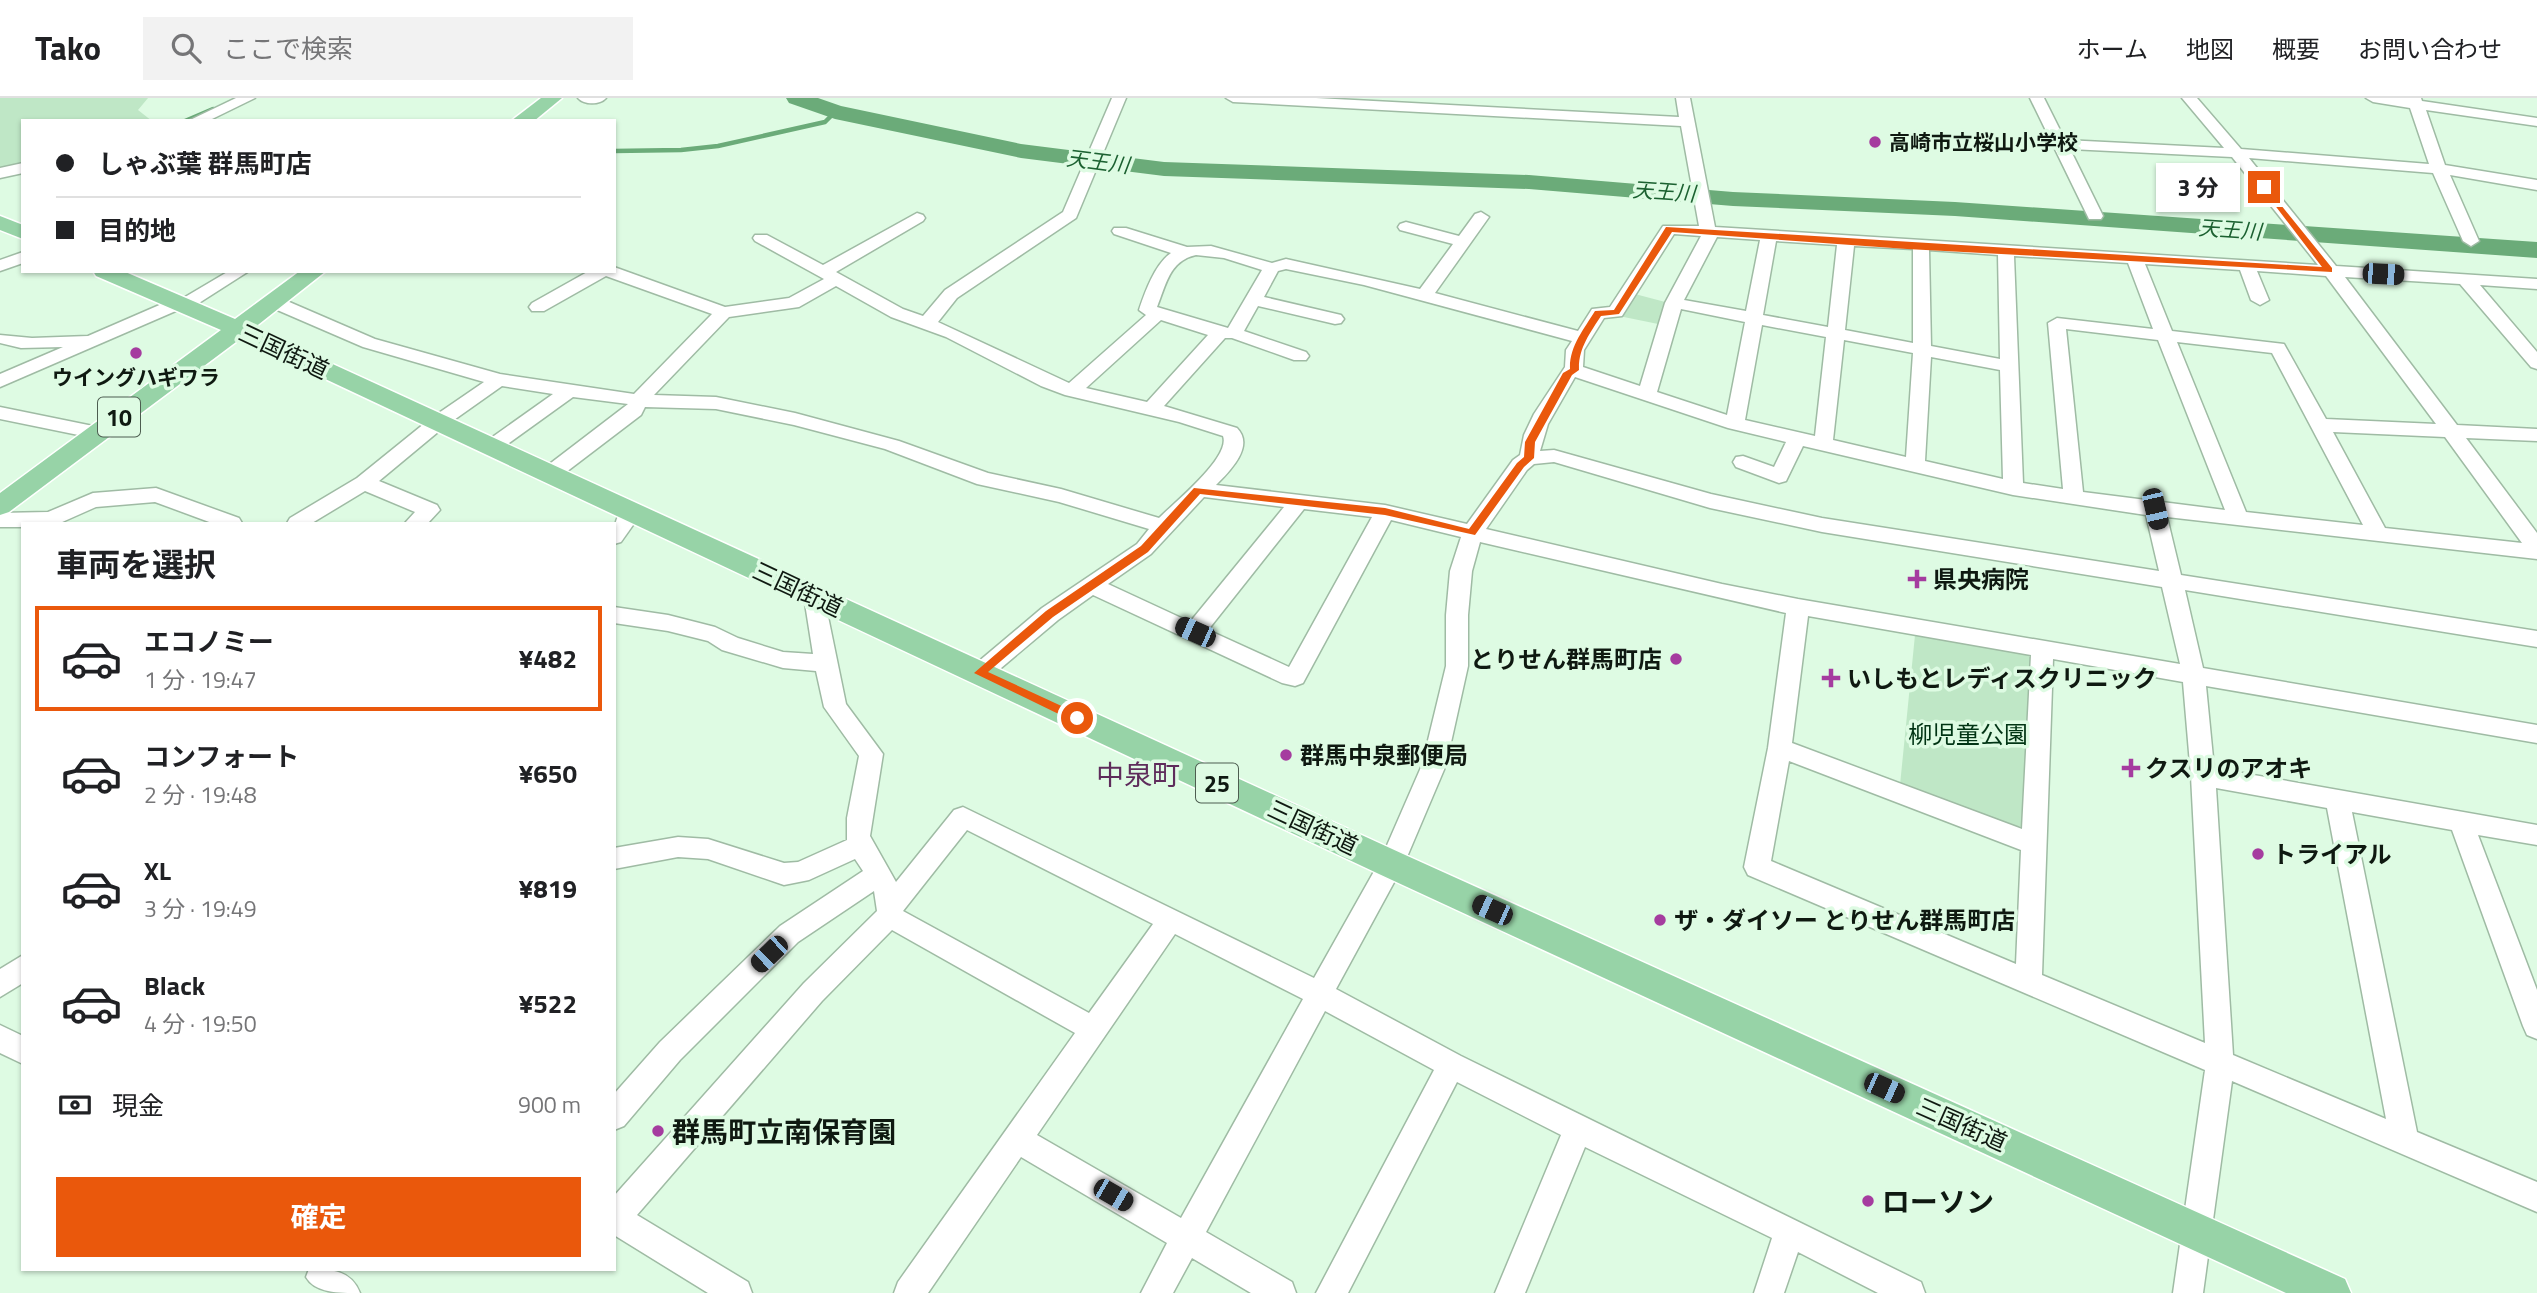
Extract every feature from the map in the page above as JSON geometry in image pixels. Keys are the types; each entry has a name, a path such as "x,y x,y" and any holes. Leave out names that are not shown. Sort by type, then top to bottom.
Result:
{"main road":[{"path":"525,119 553,98"},
{"name":"三国街道","path":"108,273 238,329 1391,864 2331,1293"},
{"name":"10","path":"0,506 313,273"}],"street":[{"path":"200,119 248,98"},
{"path":"585,98 599,98"},
{"path":"926,322 950,294 1070,215 1119,98"},
{"path":"1233,98 1688,122"},
{"path":"1647,395 1674,303 1709,236 1683,98"},
{"path":"2037,98 2095,216"},
{"path":"2189,98 2238,153 2329,270 2537,550"},
{"path":"2373,98 2414,101 2537,122"},
{"path":"2414,101 2471,241"},
{"path":"2059,144 2238,153 2440,169 2537,185"},
{"path":"0,173 21,168"},
{"path":"1424,296 1480,217"},
{"path":"615,273 724,312 793,303 830,275 917,218"},
{"path":"1406,227 1463,242"},
{"path":"1574,370 1574,355 1598,313 1616,312 1669,229 2537,284"},
{"path":"1120,232 1184,252"},
{"path":"1735,424 1769,234"},
{"path":"761,238 897,313 926,322 1072,391 1184,417 1230,432 1235,437 1234,447 1223,467 1163,526 1144,549 1050,614 980,673"},
{"path":"1823,446 1846,241"},
{"path":"1915,466 1922,349 1921,247"},
{"path":"1300,356 1148,310 1157,290 1158,277 1165,266 1184,252 1202,248 1272,268 1286,264 1300,266 1583,338"},
{"path":"2006,251 2013,488"},
{"path":"0,266 21,258"},
{"path":"2134,258 2238,517"},
{"path":"2246,265 2260,300"},
{"path":"1150,410 1227,333 1253,300 1272,268"},
{"path":"0,381 180,305 237,273"},
{"path":"538,307 598,273"},
{"path":"2464,278 2537,363"},
{"path":"1253,300 1335,319"},
{"path":"274,302 369,343 499,380 639,400 716,403 795,419 892,445 984,479 1061,496 1163,526"},
{"path":"1674,303 2008,366"},
{"path":"550,474 634,411 639,400 724,312"},
{"path":"1072,391 1158,313"},
{"path":"2074,499 2057,323 2278,348 2378,534"},
{"path":"6,339 22,342 97,340"},
{"path":"1529,458 1530,442 1542,417 1568,373 1574,370 1735,424 2013,488 2155,509 2537,550"},
{"path":"299,522 364,482 437,423 499,380"},
{"path":"491,447 570,390"},
{"path":"0,413 98,433"},
{"path":"2319,425 2537,435"},
{"path":"1743,462 1779,476 1797,439"},
{"path":"1156,1293 1391,864 1434,765 1441,739 1457,666 1457,615 1461,571 1472,533 1520,465 1529,458 1554,456 1710,501 1822,525 2537,639"},
{"path":"364,482 430,510 416,522"},
{"path":"1198,490 1301,500 1385,512 1722,592 1798,607 2535,737"},
{"path":"0,520 51,519 93,500 156,495 229,522"},
{"path":"1195,632 1301,500"},
{"path":"2155,509 2194,677 2203,776 2220,1065 2188,1293"},
{"path":"616,534 633,512"},
{"path":"1090,585 1295,677 1385,512"},
{"path":"815,597 835,707 871,754 858,837 879,874 891,911 1093,1028"},
{"path":"1798,607 1780,748 1757,867 2537,1197"},
{"path":"616,615 668,623 715,635 730,644 783,660 825,663"},
{"path":"2028,982 2042,651"},
{"path":"1780,748 2033,844"},
{"path":"2203,776 2537,835"},
{"path":"2338,801 2405,1142"},
{"path":"616,1216 813,992 891,911 963,817 1318,993 1451,1065 1578,1129 1910,1293"},
{"path":"2460,822 2537,1026"},
{"path":"616,859 678,847 708,849 784,874 800,872 862,845"},
{"path":"616,1114 670,1051 789,934 879,874"},
{"path":"909,1293 1170,920"},
{"path":"0,985 21,969"},
{"path":"0,1038 21,1050"},
{"path":"1331,1293 1451,1065"},
{"path":"1510,1293 1578,1129"},
{"path":"1017,1139 1280,1293"},
{"path":"616,1219 737,1293"},
{"path":"1769,1293 1789,1231"}],"green space":[{"path":"0,98 148,98 138,110 149,119 21,119 21,165 0,170"},
{"path":"1635,294 1669,303 1663,325 1619,316"},
{"name":"柳児童公園","path":"1915,635 2026,654 2035,661 2026,825 2012,828 1900,785"}],"waterway":[{"name":"天王川","path":"797,98 835,112 1021,151 1164,169 1529,182 1733,199 1955,209 2537,250"},
{"path":"190,119 213,109"},
{"path":"616,151 681,150 718,146 825,122 835,112"}],"place":[{"name":"高崎市立桜山小学校","path":"1875,142"},
{"name":"ウイングハギワラ","path":"136,353"},
{"name":"県央病院","path":"1917,579"},
{"name":"とりせん群馬町店","path":"1676,659"},
{"name":"いしもとレディスクリニック","path":"1831,678"},
{"name":"群馬中泉郵便局","path":"1286,755"},
{"name":"クスリのアオキ","path":"2131,768"},
{"name":"トライアル","path":"2258,854"},
{"name":"ザ・ダイソー とりせん群馬町店","path":"1660,920"},
{"name":"群馬町立南保育園","path":"658,1131"},
{"name":"ローソン","path":"1868,1201"}],"district":[{"name":"中泉町","path":"1138,774"}],"route":[{"path":"1077,718 980,673 1050,614 1144,549 1198,490 1301,500 1385,512 1472,533 1520,465 1529,458 1530,442 1568,373 1574,370 1576,350 1598,313 1616,312 1669,229 1769,234 1907,246 2329,270 2264,187"}]}
